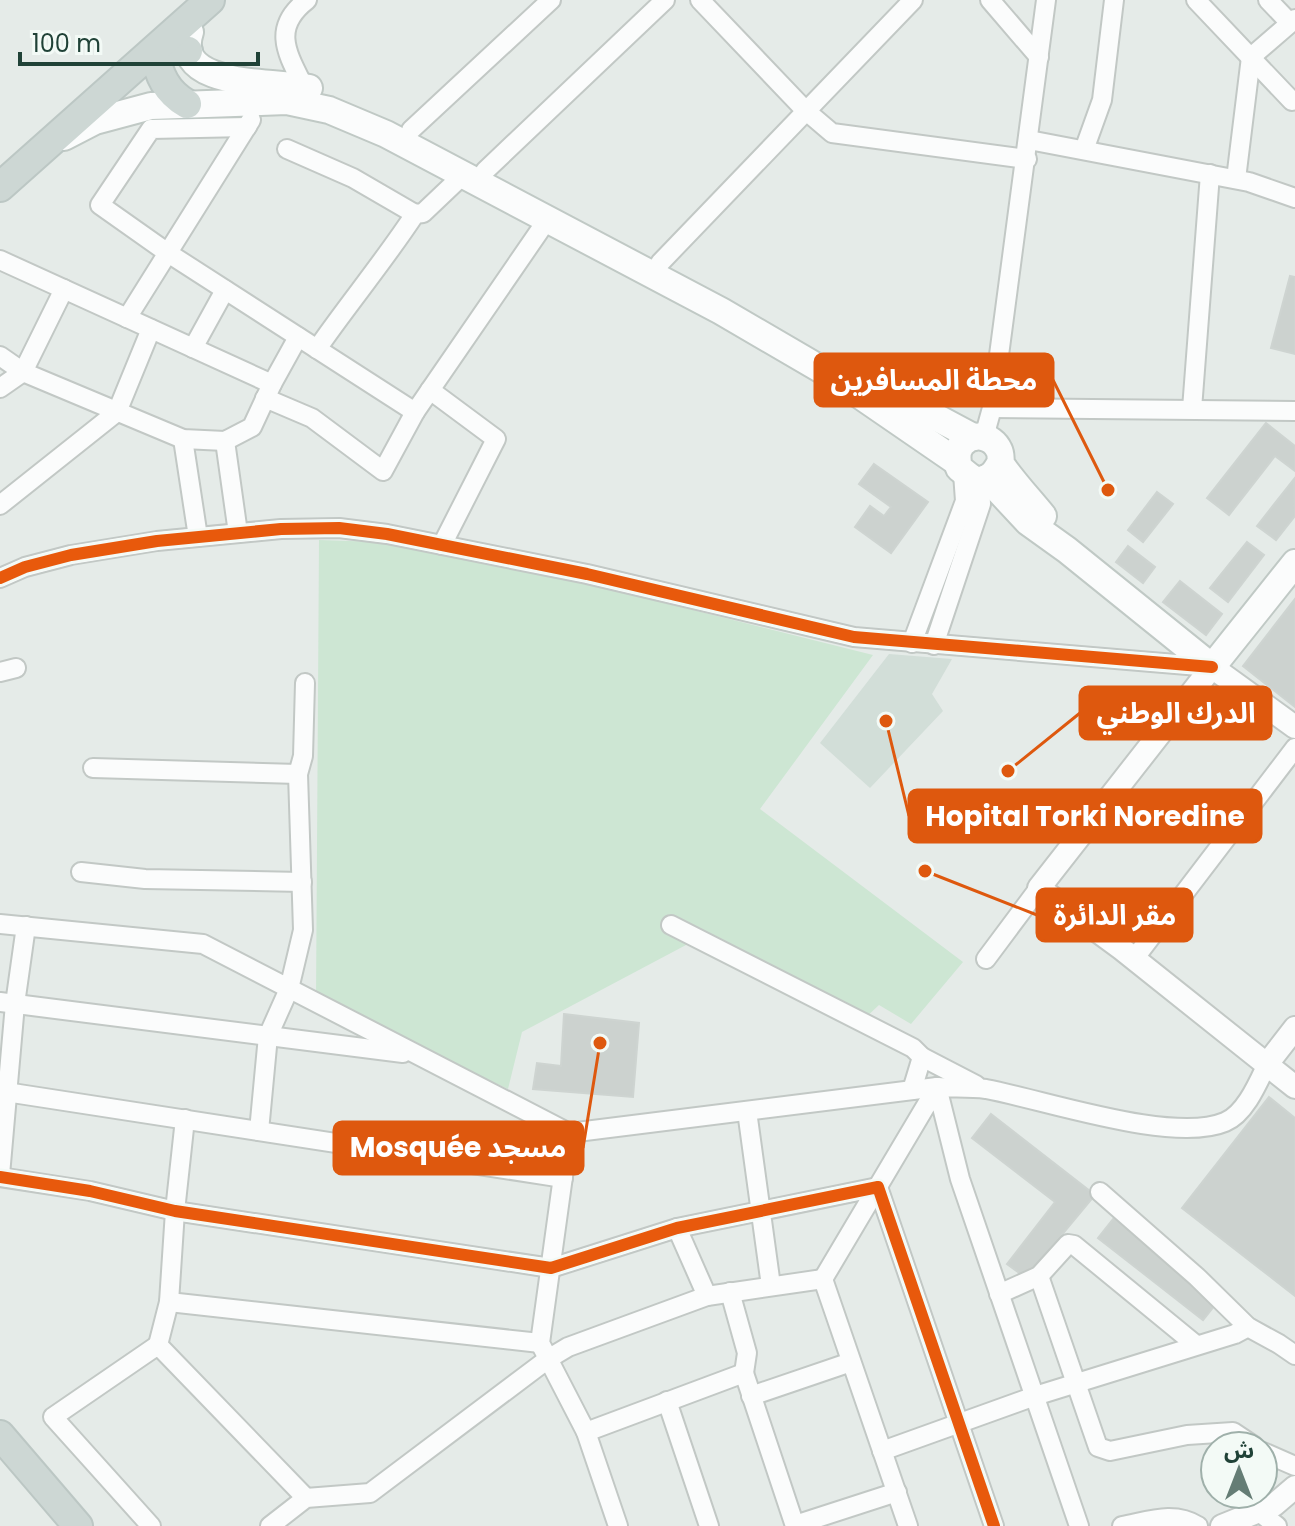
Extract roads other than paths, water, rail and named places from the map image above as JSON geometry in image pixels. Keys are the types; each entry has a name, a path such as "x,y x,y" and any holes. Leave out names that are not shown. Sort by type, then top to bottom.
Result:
{"main road":[{"path":"203,6 187,41 188,51 197,66 216,76 304,87 338,95 411,130 547,220 721,311 829,374 1050,523 1067,550 1212,667 1295,563"},
{"path":"0,187 203,6"},
{"path":"154,52 165,48 188,51"},
{"path":"154,52 159,75 174,97 187,104"},
{"path":"43,148 95,121 151,106 287,101 329,110 474,173 660,263 857,376 997,447 977,471"},
{"path":"977,471 962,444 979,437"},
{"path":"0,1435 78,1526"}],"street":[{"path":"304,87 287,53 284,29 295,9 307,0"},
{"path":"411,130 551,0"},
{"path":"287,149 353,178 415,214 423,213 474,173 665,0"},
{"path":"700,0 805,110 832,133 1028,149 1084,150 1236,179 1279,190 1295,198"},
{"path":"660,263 913,0"},
{"path":"990,0 1039,57"},
{"path":"979,437 992,408 1046,0"},
{"path":"1084,150 1102,100 1114,0"},
{"path":"1196,0 1292,101"},
{"path":"1236,179 1251,57 1292,21 1268,0"},
{"path":"127,318 263,101"},
{"path":"247,127 151,129 100,205 168,253 415,412"},
{"path":"1192,409 1210,174"},
{"path":"317,349 358,289 377,271 415,214"},
{"path":"0,260 193,348 312,418 383,471 415,412 547,220"},
{"path":"0,388 23,372 64,289"},
{"path":"193,348 225,290"},
{"path":"0,505 117,412 151,329"},
{"path":"0,356 23,372 183,439 225,441 252,427 298,337"},
{"path":"430,390 496,439 442,545"},
{"path":"992,408 1295,411"},
{"path":"183,439 198,537"},
{"path":"225,441 238,533"},
{"path":"912,643 977,471"},
{"path":"934,645 981,504 977,471"},
{"path":"0,578 25,567 71,555 198,537 339,528 587,574 854,637 1212,667 1295,727"},
{"path":"986,959 1212,667"},
{"path":"259,1131 268,1036 289,989 303,930 298,774 303,756 305,683"},
{"path":"1134,959 1295,748"},
{"path":"93,768 298,774"},
{"path":"81,872 145,879 302,882"},
{"path":"1039,888 1295,1087"},
{"path":"0,924 203,944 569,1133 937,1087 982,1089 1161,1128 1200,1128 1228,1122 1252,1097 1267,1064 1295,1028"},
{"path":"671,925 913,1048 922,1057 982,1089"},
{"path":"26,926 8,1003 0,1176 90,1191 175,1211 551,1268 677,1228 878,1187"},
{"path":"8,1003 418,1055"},
{"path":"912,1090 922,1057"},
{"path":"908,1526 823,1279 937,1087"},
{"path":"937,1087 960,1179 1079,1526"},
{"path":"6,1092 563,1178"},
{"path":"747,1111 771,1286"},
{"path":"151,1526 53,1417 158,1345 169,1302 185,1119"},
{"path":"569,1133 551,1268 544,1351 586,1432 618,1526"},
{"path":"878,1187 994,1526"},
{"path":"1100,1192 1197,1277 1248,1327 1295,1355"},
{"path":"677,1228 707,1296"},
{"path":"999,1294 1039,1276 1068,1244 1074,1245 1196,1345"},
{"path":"1039,1276 1096,1441 1103,1450 1199,1434"},
{"path":"169,1302 544,1351 568,1347 707,1296 823,1279"},
{"path":"730,1292 747,1353 744,1373 795,1525 897,1492"},
{"path":"882,1451 1035,1396 1235,1334 1248,1327"},
{"path":"158,1345 306,1498"},
{"path":"270,1526 306,1498 370,1493 544,1351"},
{"path":"751,1396 851,1362"},
{"path":"586,1432 744,1373"},
{"path":"667,1401 709,1526"},
{"path":"1222,1526 1274,1505 1295,1487"},
{"path":"1258,1511 1277,1526"},
{"path":"1122,1526 1173,1517 1198,1526"}],"place":[{"name":"محطة المسافرين","path":"1108,490"},
{"name":"Hopital Torki Noredine","path":"886,721"},
{"name":"الدرك الوطني","path":"1008,771"},
{"name":"مقر الدائرة","path":"925,871"},
{"name":"Mosquée مسجد","path":"600,1043"}]}
